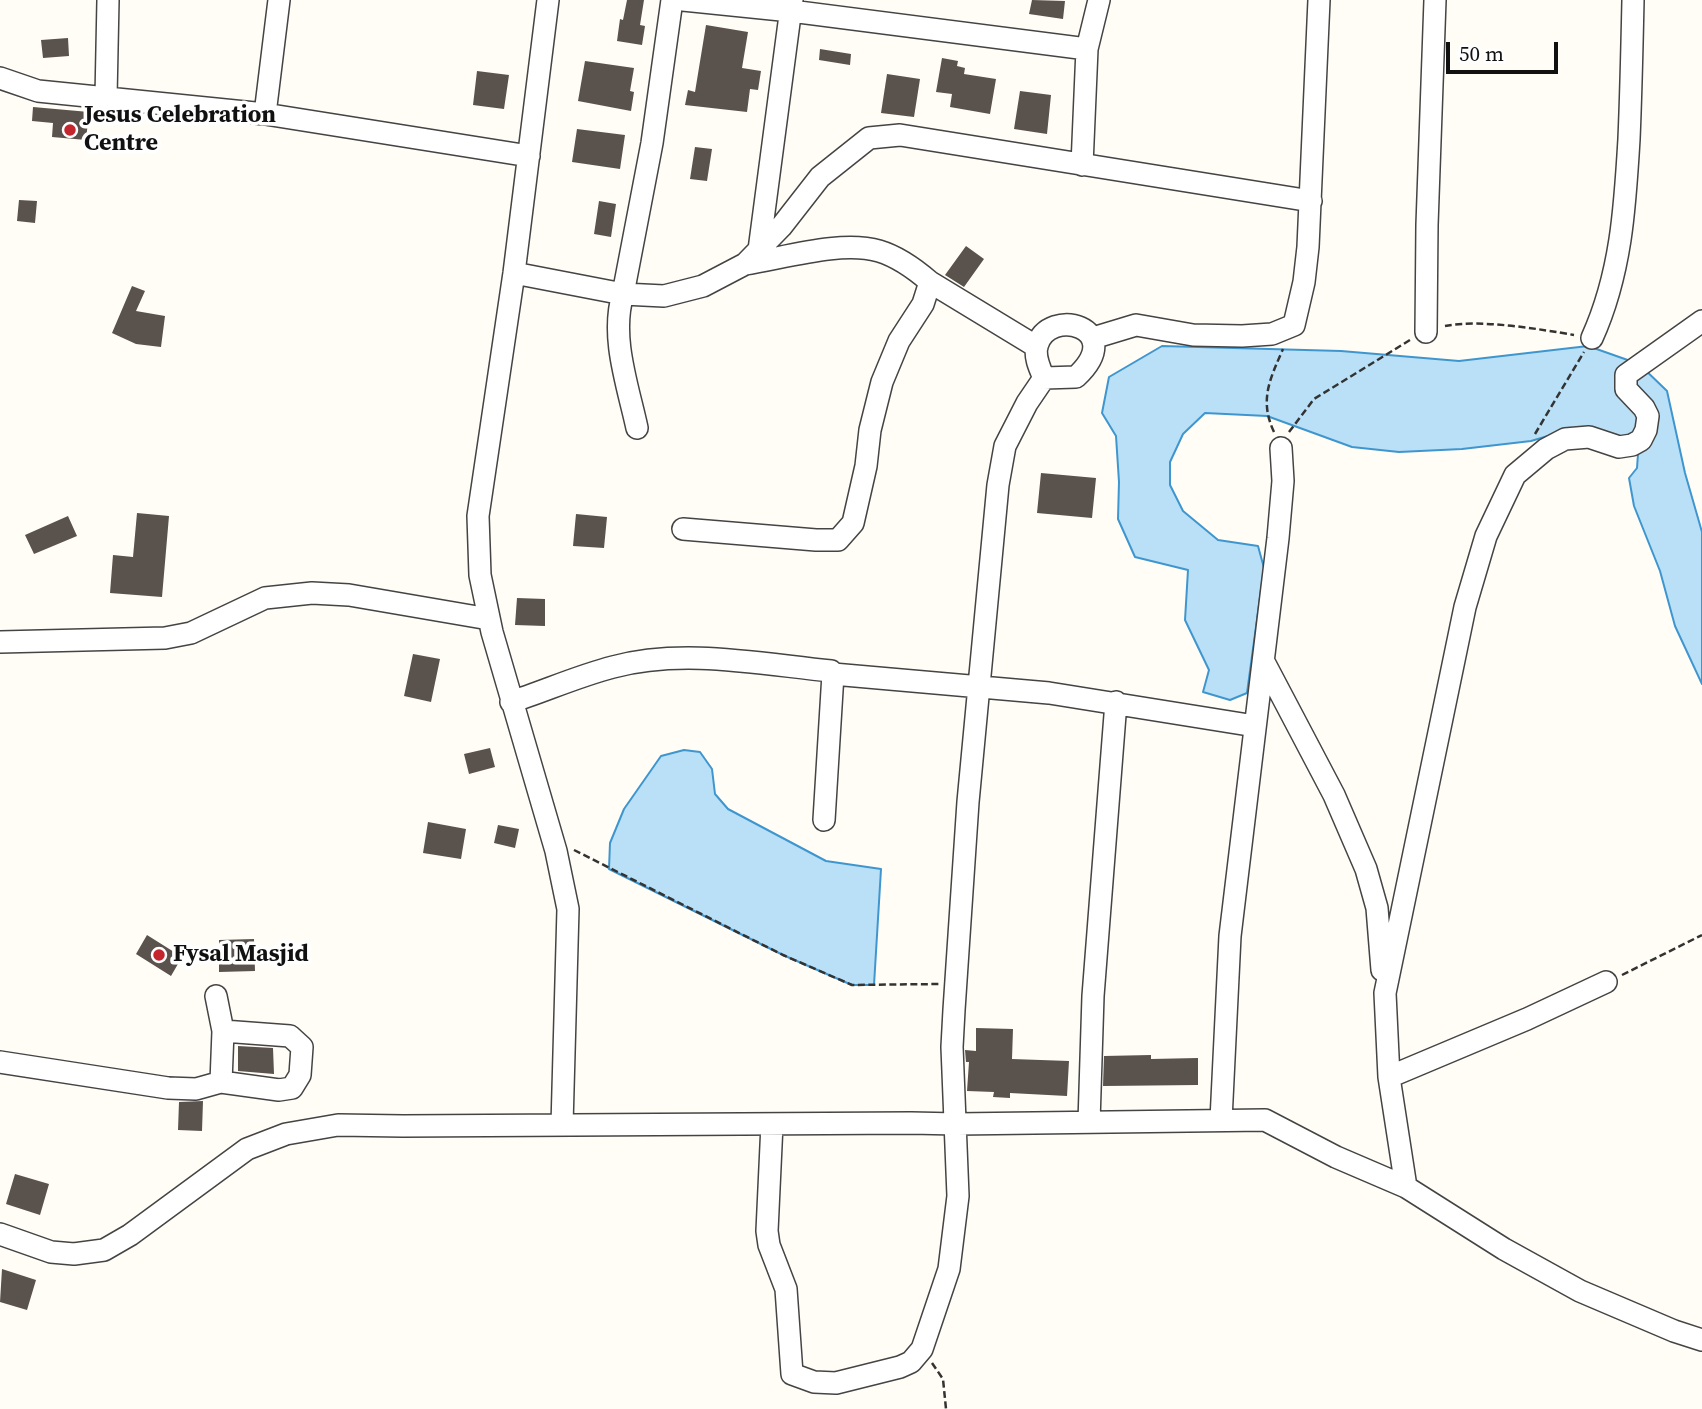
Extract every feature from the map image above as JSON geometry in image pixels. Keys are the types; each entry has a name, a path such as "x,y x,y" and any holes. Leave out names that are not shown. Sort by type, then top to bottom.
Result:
{"street":[{"path":"106,97 108,0"},
{"path":"265,114 279,0"},
{"path":"548,0 514,273 478,516 480,575 489,619 565,886 568,909 562,1125"},
{"path":"637,428 621,356 618,312 652,143 672,0"},
{"path":"683,0 791,5 1087,49"},
{"path":"1082,165 1087,49 1100,0"},
{"path":"1093,338 1136,326 1193,335 1242,336 1272,334 1294,325 1304,282 1311,201 1319,0"},
{"path":"1426,332 1434,0"},
{"path":"1592,338 1615,276 1624,226 1633,0"},
{"path":"752,257 791,5"},
{"path":"0,78 38,91 265,114 528,156"},
{"path":"514,273 623,295 664,296 703,286 752,257 781,227 820,177 869,138 900,135 1311,201"},
{"path":"752,257 789,257 822,249 877,250 895,257 930,282 1037,346"},
{"path":"683,528 838,540 853,523 882,382 899,341 923,304 930,282"},
{"path":"1385,993 1465,607 1498,506 1515,475 1556,442 1578,436 1619,447 1641,440 1646,430 1647,416 1644,408 1626,389 1624,379 1639,364 1701,321"},
{"path":"1060,325 1086,328 1093,338 1092,352 1086,367 1076,377 1044,378 1037,359 1037,346 1048,331 1060,325"},
{"path":"772,1124 767,1231 769,1245 786,1289 792,1374 814,1382 836,1383 911,1362 922,1349 949,1269 958,1196 952,1047 978,687 998,485 1005,446 1027,403 1044,378"},
{"path":"1221,1120 1230,936 1282,493 1281,447"},
{"path":"0,642 165,638 191,633 265,598 312,593 349,595 489,619"},
{"path":"511,702 614,666 674,658 715,659 831,671 833,674 1049,692 1255,726"},
{"path":"1264,662 1334,795 1371,881 1377,908 1385,993 1389,1077 1406,1187"},
{"path":"824,820 833,674"},
{"path":"1089,1122 1093,996 1116,702"},
{"path":"1389,1077 1527,1019 1606,982"},
{"path":"216,996 223,1031 221,1082"},
{"path":"0,1062 168,1088 196,1089 221,1082 279,1090 292,1088 300,1075 302,1047 290,1036 223,1031"},
{"path":"0,1234 51,1252 75,1254 104,1250 247,1149 286,1134 338,1125 957,1124 1265,1120 1336,1157 1406,1187 1504,1249 1580,1291 1702,1340"}],"path":[{"path":"1281,447 1291,428 1314,398 1426,332 1462,324 1526,327 1592,338 1531,441"},
{"path":"1281,447 1267,416 1269,382 1294,325"},
{"path":"552,838 592,861 852,985 956,984"},
{"path":"1606,982 1702,935"},
{"path":"922,1349 943,1379 946,1409"}],"water":[{"path":"1162,346 1341,351 1459,361 1588,346 1639,364 1667,391 1685,473 1702,532 1702,684 1675,626 1660,571 1634,506 1629,478 1637,468 1638,454 1613,436 1575,428 1531,441 1462,449 1399,452 1352,447 1267,416 1205,413 1183,434 1170,462 1170,485 1183,511 1218,540 1258,546 1264,568 1247,693 1230,700 1203,692 1209,670 1185,620 1188,570 1135,557 1118,519 1116,436 1102,413 1109,377"},
{"path":"684,750 700,752 712,769 715,794 728,809 826,861 881,869 874,985 852,985 783,955 609,869 610,843 624,809 661,756"}],"building":[{"path":"627,0 644,0 640,25 645,26 642,45 617,41 620,19 623,20"},
{"path":"1032,0 1065,1 1063,19 1029,14"},
{"path":"706,25 748,32 742,68 761,71 758,90 750,89 747,112 685,105 688,90 695,92"},
{"path":"68,38 69,56 43,58 41,40"},
{"path":"820,49 851,54 850,65 819,60"},
{"path":"942,58 958,61 957,66 965,68 964,74 996,79 990,114 950,107 952,94 936,92"},
{"path":"585,61 634,68 630,91 634,92 631,111 578,101"},
{"path":"477,71 509,75 504,109 473,105"},
{"path":"887,74 920,79 914,117 881,113"},
{"path":"1020,91 1051,95 1047,134 1014,129"},
{"name":"Jesus Celebration Centre","path":"33,107 89,112 86,140 52,137 53,123 32,121"},
{"path":"577,129 625,135 620,169 572,162"},
{"path":"695,147 712,149 707,181 690,179"},
{"path":"19,200 37,201 35,223 17,221"},
{"path":"599,201 616,204 611,237 594,234"},
{"path":"966,246 984,259 964,287 945,275"},
{"path":"132,286 145,291 136,311 165,316 161,347 136,344 112,333"},
{"path":"1041,473 1096,478 1092,518 1037,513"},
{"path":"137,513 169,516 162,597 110,593 113,555 133,557"},
{"path":"576,514 607,517 604,548 573,546"},
{"path":"68,516 77,536 34,554 25,535"},
{"path":"517,598 545,599 545,626 515,625"},
{"path":"413,654 440,659 431,702 404,696"},
{"path":"490,748 495,767 469,774 464,754"},
{"path":"428,822 466,829 461,859 423,853"},
{"path":"498,825 519,829 515,848 494,843"},
{"name":"Fysal Masjid","path":"147,935 182,957 171,976 136,954"},
{"path":"254,939 255,971 219,972 219,940"},
{"path":"976,1028 1013,1029 1012,1059 1069,1061 1067,1096 1010,1093 1010,1098 993,1097 994,1092 967,1091 969,1062 966,1062 965,1050 976,1051"},
{"path":"238,1046 273,1048 274,1074 238,1071"},
{"path":"1151,1055 1151,1059 1198,1058 1198,1085 1103,1086 1104,1056"},
{"path":"203,1101 202,1131 178,1130 179,1102"},
{"path":"15,1174 49,1184 40,1215 6,1204"},
{"path":"2,1269 36,1280 27,1310 0,1302"}],"place":[{"name":"Jesus Celebration Centre","path":"70,130"},
{"name":"Fysal Masjid","path":"159,955"}]}
